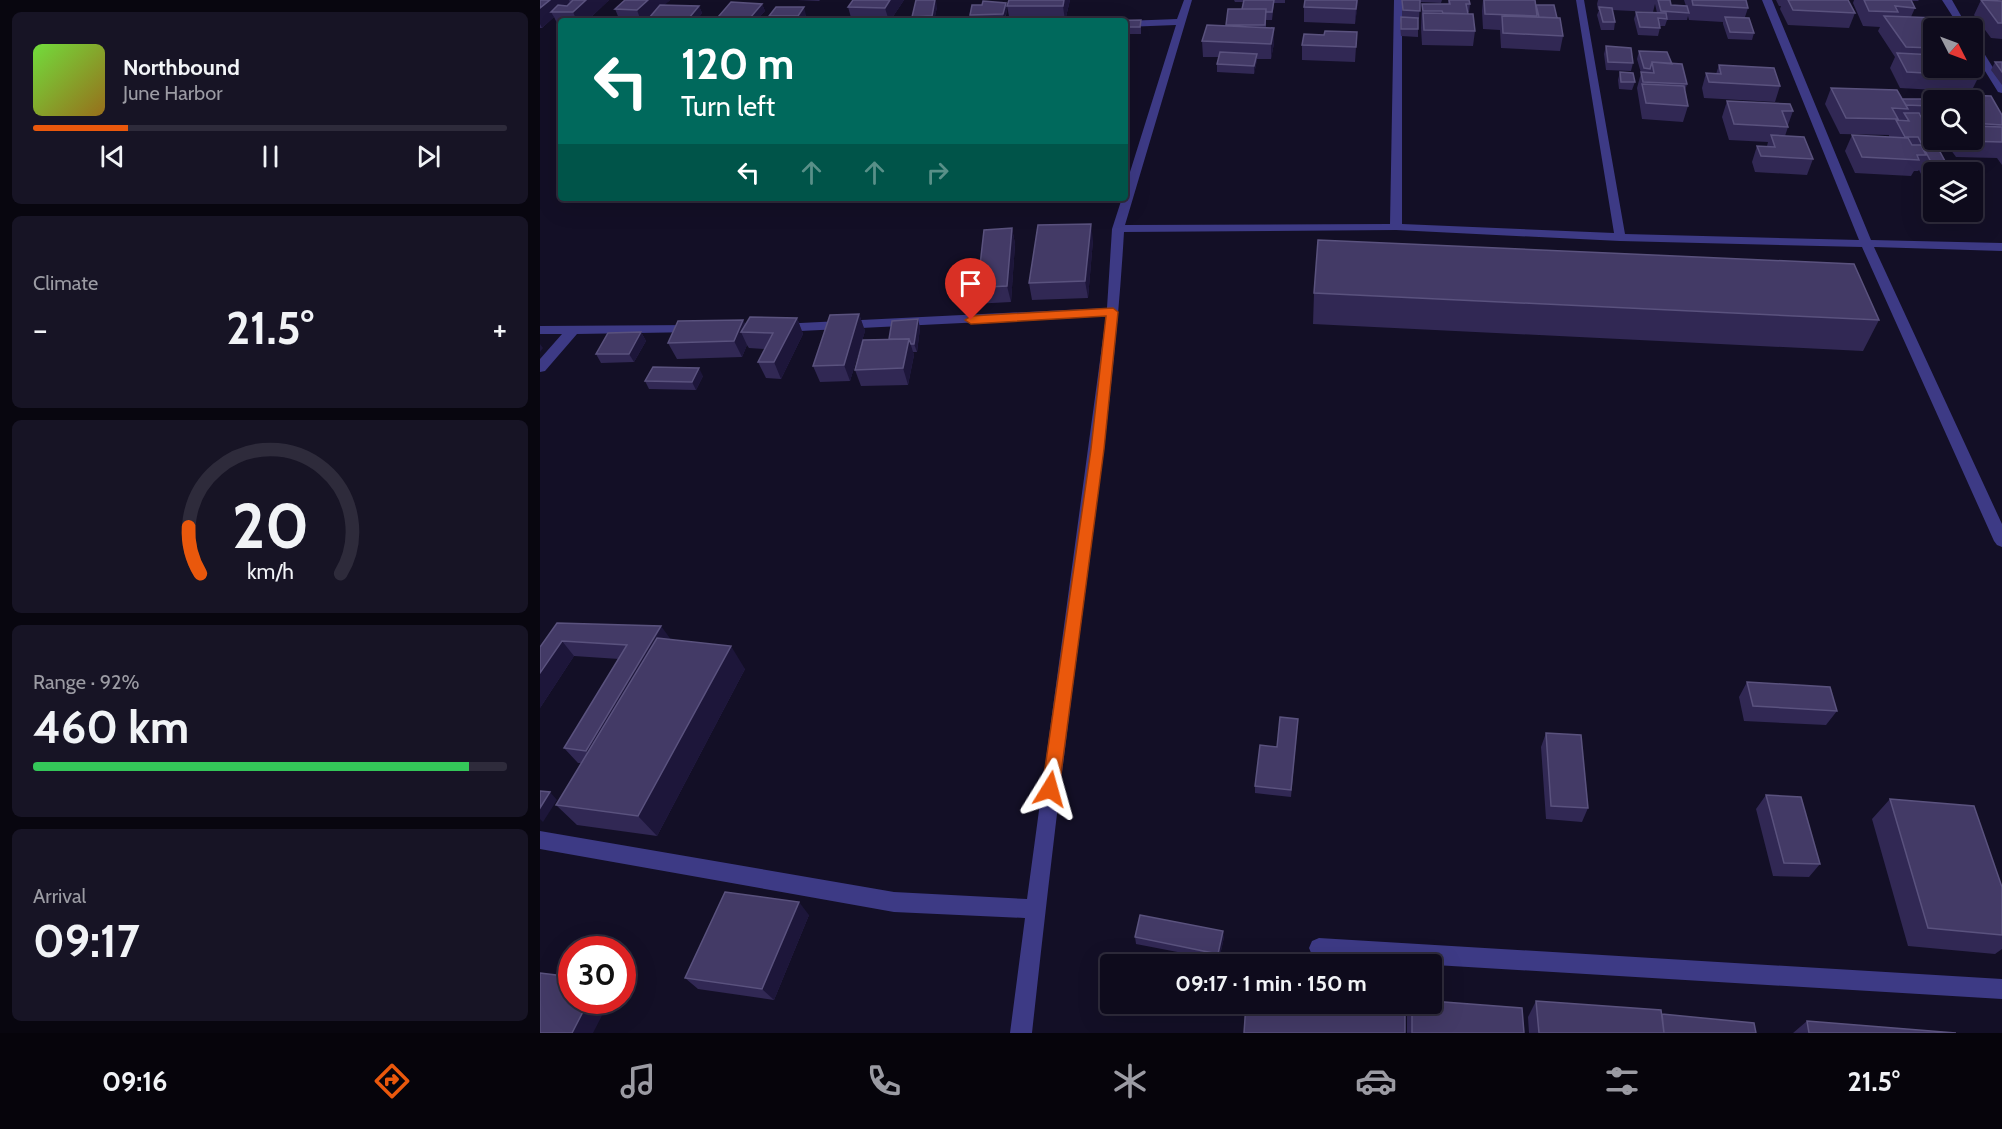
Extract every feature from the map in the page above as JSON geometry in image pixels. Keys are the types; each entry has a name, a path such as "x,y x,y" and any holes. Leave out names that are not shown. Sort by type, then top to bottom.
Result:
{"street":[{"path":"1128,196 1188,0"},
{"path":"1396,227 1398,0"},
{"path":"1580,0 1620,237"},
{"path":"1767,0 1867,245 2002,541"},
{"path":"1947,0 1958,18"},
{"path":"1128,24 1181,22"},
{"path":"1983,60 2002,90"},
{"path":"1021,1033 1047,812 1098,449 1113,312 1118,229 1127,201"},
{"path":"1118,229 1396,227 1620,237 2002,247"},
{"path":"771,328 853,326 1113,312"},
{"path":"540,330 701,329"},
{"path":"540,368 572,331"},
{"path":"540,840 894,903 1037,909"},
{"path":"1319,948 2002,989"}],"building":[{"path":"540,0 550,0 540,8"},
{"path":"573,0 586,0 573,12 551,12 558,5 567,6"},
{"path":"625,0 648,0 637,10 615,9"},
{"path":"853,0 890,0 885,8 848,7"},
{"path":"916,0 935,0 932,16 912,17"},
{"path":"1009,0 1064,0 1063,6 1007,6"},
{"path":"1244,0 1274,0 1272,12 1266,12 1266,9 1242,9"},
{"path":"1305,0 1357,0 1356,9 1304,7"},
{"path":"1402,0 1420,0 1420,11 1403,10"},
{"path":"1449,0 1469,0 1470,4 1466,4 1468,14 1423,11 1422,4 1450,4"},
{"path":"1484,0 1535,0 1537,16 1485,14"},
{"path":"1658,0 1670,0 1671,5 1687,6 1689,13 1661,11"},
{"path":"1692,0 1746,0 1748,8 1693,5"},
{"path":"1788,0 1848,0 1855,13 1793,10"},
{"path":"1864,0 1911,0 1915,8 1895,6 1898,12 1869,11"},
{"path":"1981,0 2002,1 2002,23 1998,23"},
{"path":"983,1 1006,3 1003,14 970,15 972,5 982,5"},
{"path":"731,2 762,4 750,18 718,17"},
{"path":"660,5 699,6 689,18 649,18"},
{"path":"1536,5 1554,5 1557,18 1539,17"},
{"path":"776,7 804,7 798,16 769,16"},
{"path":"1599,7 1612,8 1615,22 1603,22"},
{"path":"1228,9 1266,9 1265,25 1226,25"},
{"path":"1636,12 1666,13 1667,19 1658,18 1660,28 1640,27"},
{"path":"1423,13 1473,14 1475,31 1424,30"},
{"path":"1502,16 1560,18 1563,36 1503,33"},
{"path":"1884,16 1938,18 1923,18 1923,48 1906,47"},
{"path":"1401,17 1418,18 1418,29 1401,29"},
{"path":"1725,17 1749,18 1754,33 1730,32"},
{"path":"1128,20 1141,20 1140,27 1128,27"},
{"path":"1207,25 1274,28 1271,44 1202,41"},
{"path":"1325,31 1357,32 1356,47 1302,45 1304,34 1324,35"},
{"path":"1606,46 1631,48 1633,63 1608,62"},
{"path":"1639,51 1667,52 1672,64 1652,62 1650,69 1644,68"},
{"path":"1220,52 1257,54 1254,66 1217,64"},
{"path":"1897,53 1923,54 1923,73 1907,72"},
{"path":"1652,62 1682,64 1687,84 1643,82 1641,72 1654,73"},
{"path":"1995,62 2002,62 2002,72"},
{"path":"1719,65 1774,68 1780,86 1709,82 1706,73 1721,74"},
{"path":"1620,72 1633,73 1635,82 1621,82"},
{"path":"1642,84 1684,86 1688,106 1646,103"},
{"path":"1831,88 1897,90 1908,109 1892,108 1898,119 1846,118"},
{"path":"1983,96 1991,96 2002,115 2002,125 1983,124"},
{"path":"1902,99 1923,99 1923,106 1906,105"},
{"path":"1727,101 1790,104 1793,111 1782,111 1788,127 1734,124"},
{"path":"1904,113 1919,113 1923,120 1923,147 1918,137 1905,137 1896,120 1909,121"},
{"path":"1983,126 2002,127 2002,142 1983,142"},
{"path":"1771,135 1804,137 1813,159 1761,156 1757,146 1775,147"},
{"path":"1852,135 1908,138 1912,145 1921,145 1926,155 1917,155 1919,160 1862,157"},
{"path":"1925,150 1939,150 1945,162 1931,162"},
{"path":"1091,224 1085,281 1029,283 1038,225"},
{"path":"1012,228 1007,286 969,288 971,275 979,274 984,230"},
{"path":"1318,240 1854,264 1879,320 1314,293"},
{"path":"859,314 844,365 813,366 830,315"},
{"path":"750,317 797,318 774,362 758,362 773,333 741,332"},
{"path":"918,319 914,344 911,344 909,339 889,339 892,321"},
{"path":"743,320 734,341 668,343 678,321"},
{"path":"641,332 629,354 596,354 608,333"},
{"path":"909,339 903,368 855,370 863,340"},
{"path":"653,367 699,368 692,382 645,381"},
{"path":"557,623 661,626 586,751 564,748 627,645 562,641 540,673 540,647"},
{"path":"657,638 731,646 638,816 556,805"},
{"path":"1747,682 1830,687 1837,711 1753,706"},
{"path":"1280,717 1298,719 1291,790 1255,786 1260,745 1277,747"},
{"path":"1546,733 1581,735 1588,808 1551,806"},
{"path":"540,791 550,792 540,808"},
{"path":"1766,795 1801,797 1820,864 1784,863"},
{"path":"1890,799 1974,806 2002,887 2002,935 1928,928"},
{"path":"725,892 799,902 762,989 685,978"},
{"path":"1140,915 1223,931 1218,954 1135,937"},
{"path":"540,973 558,975 558,1014 582,1014 572,1033 540,1033"},
{"path":"1536,1001 1661,1010 1664,1033 1539,1033"},
{"path":"1442,1002 1522,1008 1524,1033 1412,1033 1412,1014 1442,1014"},
{"path":"1245,1014 1405,1014 1405,1033 1244,1033"},
{"path":"1662,1014 1754,1023 1756,1033 1664,1033"},
{"path":"1807,1021 1956,1033 1809,1033"}],"route":[{"path":"971,320 1113,312 1098,449 1050,789"}]}
